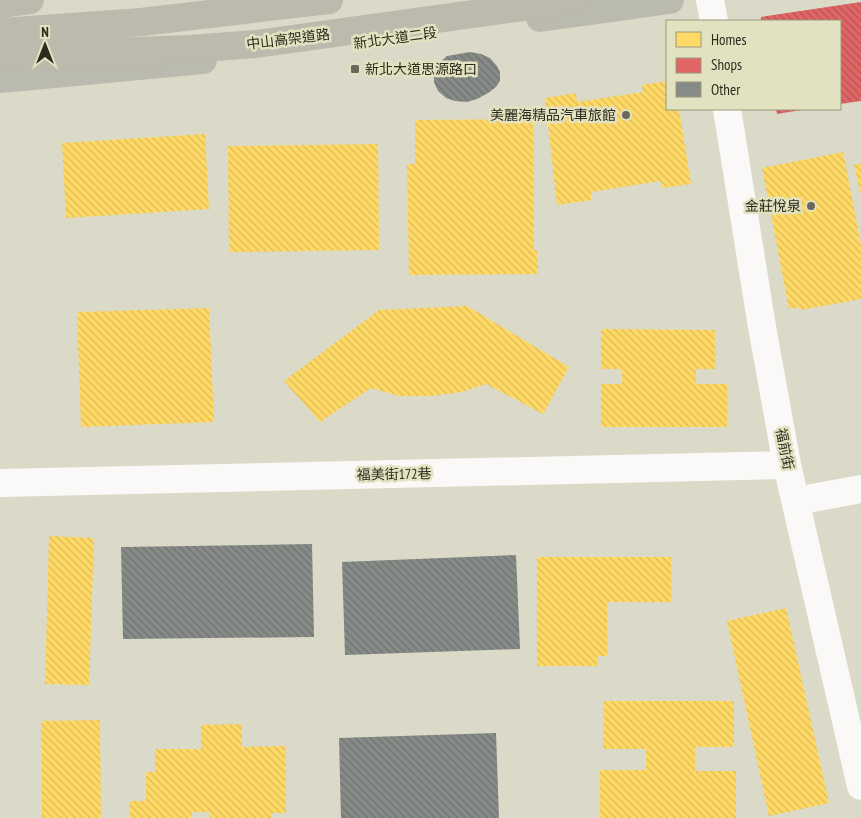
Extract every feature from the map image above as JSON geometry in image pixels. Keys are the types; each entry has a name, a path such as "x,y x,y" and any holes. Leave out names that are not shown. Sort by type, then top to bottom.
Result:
{"highway":[{"path":"0,4 30,0"},
{"path":"0,32 141,22 329,0"},
{"name":"中山高架道路","path":"0,58 256,44 574,0"}],"main road":[{"name":"新北大道二段","path":"0,79 300,52 670,0"}],"street":[{"path":"710,0 714,20"},
{"name":"福前街","path":"727,110 762,327 787,465 861,786"},
{"name":"福美街172巷","path":"0,483 787,465"},
{"path":"796,501 861,489"}],"building: Homes":[{"path":"666,81 666,110 679,110 691,184 662,188 661,181 591,192 592,200 557,205 545,98 576,93 577,102 643,92 642,85"},
{"path":"533,119 534,250 537,250 538,274 409,275 407,164 415,164 415,120"},
{"path":"205,134 209,209 66,218 62,143"},
{"path":"378,144 379,250 229,252 228,146"},
{"name":"金莊悅泉","path":"843,152 861,245 861,299 801,310 800,307 789,309 762,168"},
{"path":"861,163 861,192 860,192 854,165"},
{"path":"467,306 569,367 543,414 486,384 462,392 431,396 399,396 371,388 320,422 284,381 379,310"},
{"path":"209,308 214,422 81,427 77,312"},
{"path":"601,329 715,330 715,369 696,369 696,384 727,384 727,427 601,427 601,384 622,384 622,369 601,369"},
{"path":"49,536 94,538 89,685 45,684"},
{"path":"537,557 671,557 671,602 607,602 607,656 597,656 597,666 537,666"},
{"path":"786,608 829,803 769,816 727,621"},
{"path":"604,701 734,701 734,747 695,747 695,771 736,771 736,818 600,818 600,770 646,770 646,749 603,749"},
{"path":"100,720 101,818 42,818 41,721"},
{"path":"242,724 242,747 285,746 286,813 272,813 272,818 210,818 210,812 192,812 192,818 130,818 129,801 146,801 146,772 155,772 155,749 201,749 201,725"}],"building: Shops":[{"path":"861,2 861,101 841,104 841,20 761,20 761,17"},
{"path":"776,110 801,110 777,114"}],"building: Other":[{"path":"470,52 490,58 500,72 500,81 496,87 477,99 467,102 446,98 438,91 434,82 434,71 447,56"},
{"path":"312,544 314,637 123,639 121,547"},
{"path":"516,555 520,649 345,655 342,562"},
{"path":"496,733 499,818 341,818 339,738"}],"place":[{"name":"新北大道思源路口","path":"355,69"},
{"name":"美麗海精品汽車旅館","path":"626,115"},
{"name":"金莊悅泉","path":"811,206"}]}
